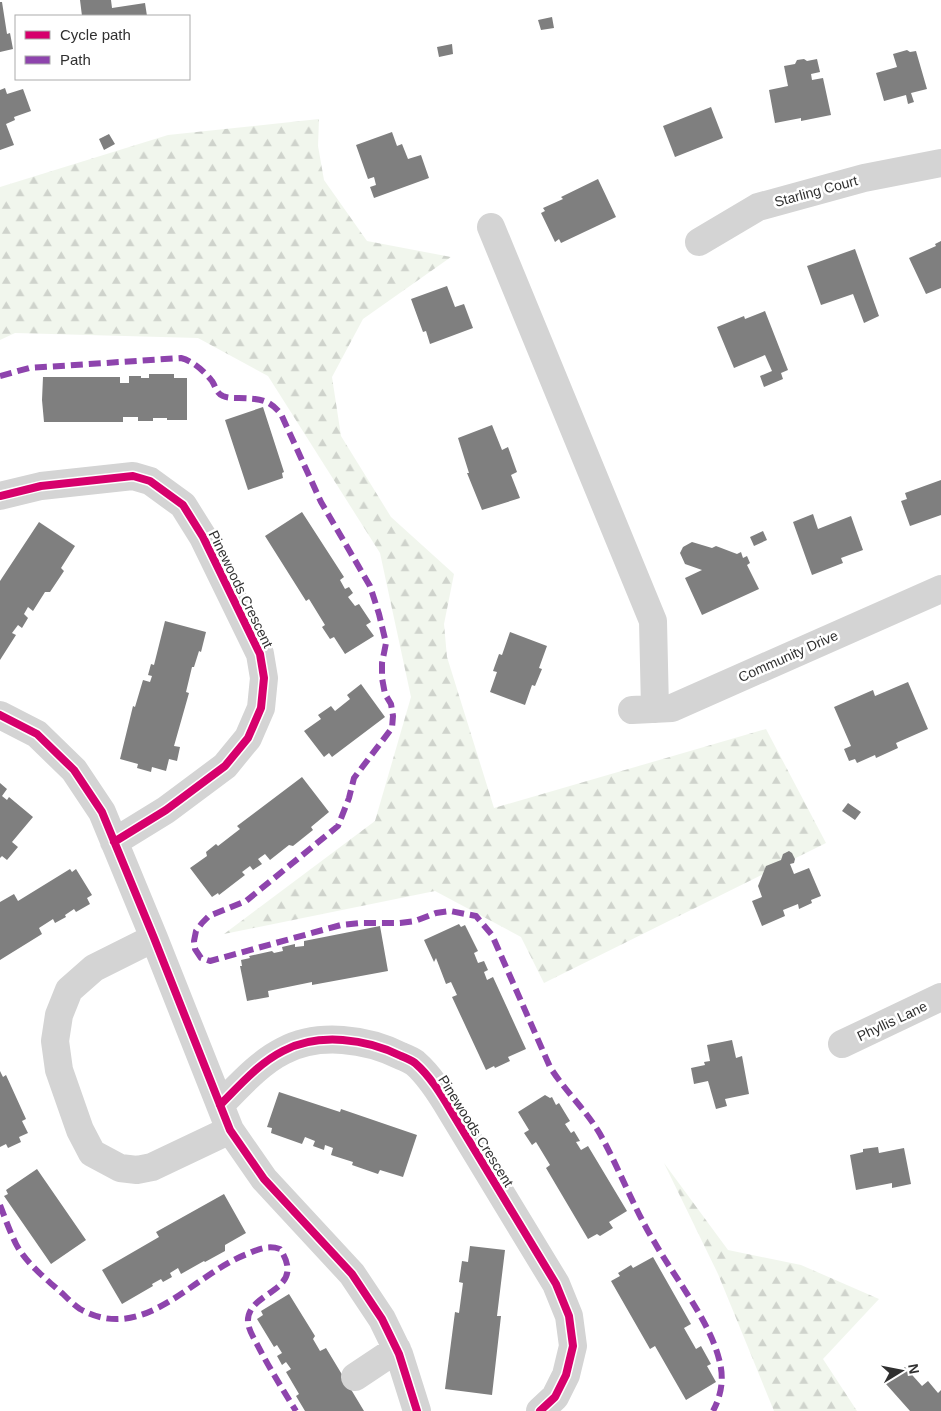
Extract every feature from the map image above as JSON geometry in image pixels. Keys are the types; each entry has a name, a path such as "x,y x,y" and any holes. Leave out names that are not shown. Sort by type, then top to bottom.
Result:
{"street":[{"name":"Starling Court","path":"699,242 758,206 864,178 941,164"},
{"name":"Community Drive","path":"491,227 653,620 644,710 672,708 941,589"},
{"name":"Pinewoods Crescent","path":"0,496 41,486 133,476 150,480 184,505 203,537 260,654 264,678 261,708 248,738 226,766 166,810 114,842"},
{"path":"0,715 37,734 74,770 102,812 230,1130 264,1179 352,1274 382,1319 397,1349 417,1411"},
{"path":"154,938 94,968 70,990 59,1015 55,1041 58,1070 80,1130 92,1153 120,1168 138,1170 160,1164 230,1130"},
{"name":"Phyllis Lane","path":"842,1044 941,997"},
{"name":"Pinewoods Crescent","path":"220,1105 262,1065 284,1050 314,1041 356,1041 392,1051 414,1062 435,1084 556,1284 569,1316 572,1346 566,1375 555,1397 540,1411"},
{"path":"355,1377 397,1349"}],"green space":[{"path":"319,119 318,146 324,180 367,241 451,257 363,319 332,377 341,436 391,517 454,574 444,624 447,657 494,808 766,729 826,843 544,983 521,937 435,891 224,934 375,821 411,697 380,553 268,376 198,338 15,333 0,340 0,187 168,135"},
{"path":"664,1163 728,1250 801,1265 879,1299 823,1359 857,1411 774,1411 718,1274"}],"building":[{"path":"80,0 111,0 112,8 145,3 147,15 82,15"},
{"path":"0,2 2,2 7,34 10,33 13,49 0,52"},
{"path":"552,17 554,28 541,30 538,20"},
{"path":"452,44 453,54 439,57 437,47"},
{"path":"907,50 910,52 916,51 927,89 911,93 914,102 908,104 906,95 884,101 876,73 897,67 893,54"},
{"path":"804,59 807,61 817,59 820,72 811,74 812,80 823,78 831,115 801,121 801,118 775,123 769,90 788,86 784,66 795,64 797,60"},
{"path":"5,88 7,94 23,89 31,111 14,117 15,120 6,124 14,145 0,150 0,90"},
{"path":"711,107 723,138 675,157 663,126"},
{"path":"392,132 397,146 402,144 408,159 421,155 429,178 374,198 370,187 376,185 374,177 368,179 356,145"},
{"path":"109,134 115,144 104,150 99,139"},
{"path":"598,179 616,217 561,243 559,239 555,242 541,213 545,211 543,208"},
{"path":"941,241 941,288 926,294 909,258 936,246 935,244"},
{"path":"855,249 879,316 864,323 853,294 821,305 807,266"},
{"path":"447,286 455,307 464,304 473,328 430,344 426,331 423,332 411,299"},
{"path":"765,311 788,370 781,373 783,379 764,387 760,376 772,371 765,355 734,368 717,327 744,316 745,319"},
{"path":"149,374 174,374 174,378 187,378 187,420 153,418 153,421 138,421 138,417 123,417 123,422 44,422 42,400 43,377 120,377 120,383 129,383 129,376 149,378"},
{"path":"263,407 284,472 282,473 283,478 248,490 225,420"},
{"path":"492,425 502,450 508,447 517,472 511,475 520,498 482,510 467,473 469,473 458,438"},
{"path":"941,480 941,515 910,526 901,501 907,499 905,493"},
{"path":"302,512 344,577 340,580 345,589 349,587 353,593 348,597 355,606 359,604 371,622 366,625 374,636 345,654 334,637 330,639 322,627 325,625 309,599 306,601 265,536"},
{"path":"813,514 818,529 851,516 863,550 841,558 843,563 812,575 793,522"},
{"path":"39,522 75,546 61,568 64,571 50,592 45,592 33,611 28,607 24,614 28,618 22,628 18,625 12,633 16,635 0,660 0,581"},
{"path":"763,531 767,540 754,546 750,537"},
{"path":"692,542 712,548 716,546 737,554 741,552 743,558 747,556 750,563 747,565 759,589 702,615 685,578 702,570 685,564 680,553 683,547"},
{"path":"165,621 206,632 201,652 199,651 194,667 192,667 186,692 189,693 174,746 180,747 177,761 169,759 166,771 152,767 151,772 137,768 138,764 120,759 133,706 135,707 143,680 150,682 152,676 148,675 151,664 154,665"},
{"path":"510,632 547,646 539,668 542,669 535,686 532,685 525,705 490,692 497,672 493,671 499,654 502,655"},
{"path":"908,682 928,729 896,743 898,748 876,758 875,755 857,763 855,759 849,761 844,749 851,746 834,707 873,690 875,696"},
{"path":"361,684 385,717 332,757 329,753 324,757 304,731 321,719 318,715 331,706 335,711 350,699 347,695"},
{"path":"302,777 329,812 311,827 313,830 293,846 289,845 270,860 265,854 258,859 262,864 253,870 250,866 242,872 245,875 219,895 218,893 212,897 190,868 207,856 206,852 216,844 218,846 240,829 237,826"},
{"path":"0,783 7,789 2,796 7,800 9,797 33,817 12,842 18,847 7,860 2,856 0,858"},
{"path":"848,803 861,812 855,820 842,811"},
{"path":"789,851 795,859 794,863 790,864 794,874 809,868 821,896 811,900 812,903 799,909 798,904 783,910 785,916 762,926 752,901 762,897 758,886 766,866 781,860 783,854"},
{"path":"70,869 72,872 76,869 92,895 87,898 90,904 76,912 74,909 65,915 66,917 55,923 53,919 39,928 42,934 0,960 0,902 14,894 18,901"},
{"path":"459,924 461,927 465,925 478,951 474,953 478,963 484,961 488,970 484,972 487,980 493,977 526,1049 508,1057 510,1061 486,1070 452,997 457,995 451,982 446,984 436,958 434,962 424,940"},
{"path":"380,926 388,971 312,985 312,982 268,991 269,997 247,1001 240,966 242,966 241,960 250,958 249,956 272,951 274,953 283,951 282,947 295,944 295,947 304,946 304,941"},
{"path":"732,1040 736,1058 742,1056 749,1094 725,1099 727,1106 716,1109 708,1081 694,1084 691,1068 705,1065 704,1062 710,1061 707,1045"},
{"path":"0,1071 3,1077 6,1075 26,1119 22,1121 28,1133 19,1137 21,1142 8,1148 6,1144 0,1147"},
{"path":"279,1092 340,1112 341,1109 417,1135 403,1177 380,1170 378,1174 352,1165 353,1162 331,1155 333,1148 325,1145 324,1150 313,1146 315,1141 305,1137 302,1144 271,1133 272,1128 267,1127"},
{"path":"545,1095 550,1098 552,1097 556,1105 559,1103 570,1121 565,1124 571,1133 574,1131 580,1141 576,1142 581,1150 588,1146 627,1211 609,1222 613,1228 600,1236 597,1234 588,1239 546,1168 550,1165 536,1142 532,1145 524,1133 529,1130 518,1112"},
{"path":"878,1147 879,1153 904,1148 911,1184 892,1188 892,1183 856,1190 850,1155 863,1152 863,1149"},
{"path":"37,1169 86,1240 51,1264 4,1196 8,1194 6,1190"},
{"path":"224,1194 246,1233 225,1245 225,1251 181,1274 178,1268 170,1273 172,1277 163,1282 161,1279 152,1284 153,1286 122,1304 102,1270 159,1237 156,1232"},
{"path":"470,1246 505,1250 497,1316 501,1316 492,1395 445,1389 455,1312 459,1313 463,1283 459,1282 462,1261 468,1262"},
{"path":"653,1257 691,1324 684,1328 696,1349 701,1346 711,1364 707,1366 716,1382 686,1400 655,1346 650,1349 611,1281 620,1276 618,1273 631,1265 633,1268"},
{"path":"289,1294 315,1336 313,1339 320,1351 326,1348 364,1411 305,1411 296,1396 299,1394 286,1372 291,1369 286,1362 282,1365 277,1356 282,1353 277,1345 274,1347 257,1319 263,1315 261,1311"},
{"path":"905,1367 922,1386 928,1381 938,1393 941,1390 941,1411 910,1411 886,1384"}],"marked path":[{"path":"0,376 29,368 181,358 190,361 202,370 221,395 229,398 262,400 272,405 281,414 321,502 370,586 386,643 382,663 382,678 385,694 391,704 392,728 354,778 349,798 338,826 246,901 209,916 196,931 195,949 201,958 210,961 341,925 400,923 415,921 436,913 450,911 476,916 492,935 550,1067 600,1134 647,1230 709,1332 720,1363 722,1376 720,1394 713,1411"},
{"path":"0,1205 16,1244 31,1264 80,1309 103,1318 125,1319 146,1313 167,1303 227,1264 247,1254 260,1249 280,1249 287,1263 287,1274 282,1283 256,1304 250,1312 248,1323 263,1356 296,1411"}],"cycle path":[{"path":"0,496 41,486 133,476 150,481 183,505 203,537 260,654 264,678 261,708 248,738 225,766 166,810 114,842"},
{"path":"0,715 37,734 74,770 102,812 230,1130 264,1179 352,1274 382,1319 399,1354 417,1411"},
{"path":"220,1105 250,1075 274,1056 297,1045 312,1041 343,1040 373,1045 415,1063 430,1079 443,1098 556,1284 569,1316 573,1346 566,1375 555,1397 540,1411"}]}
